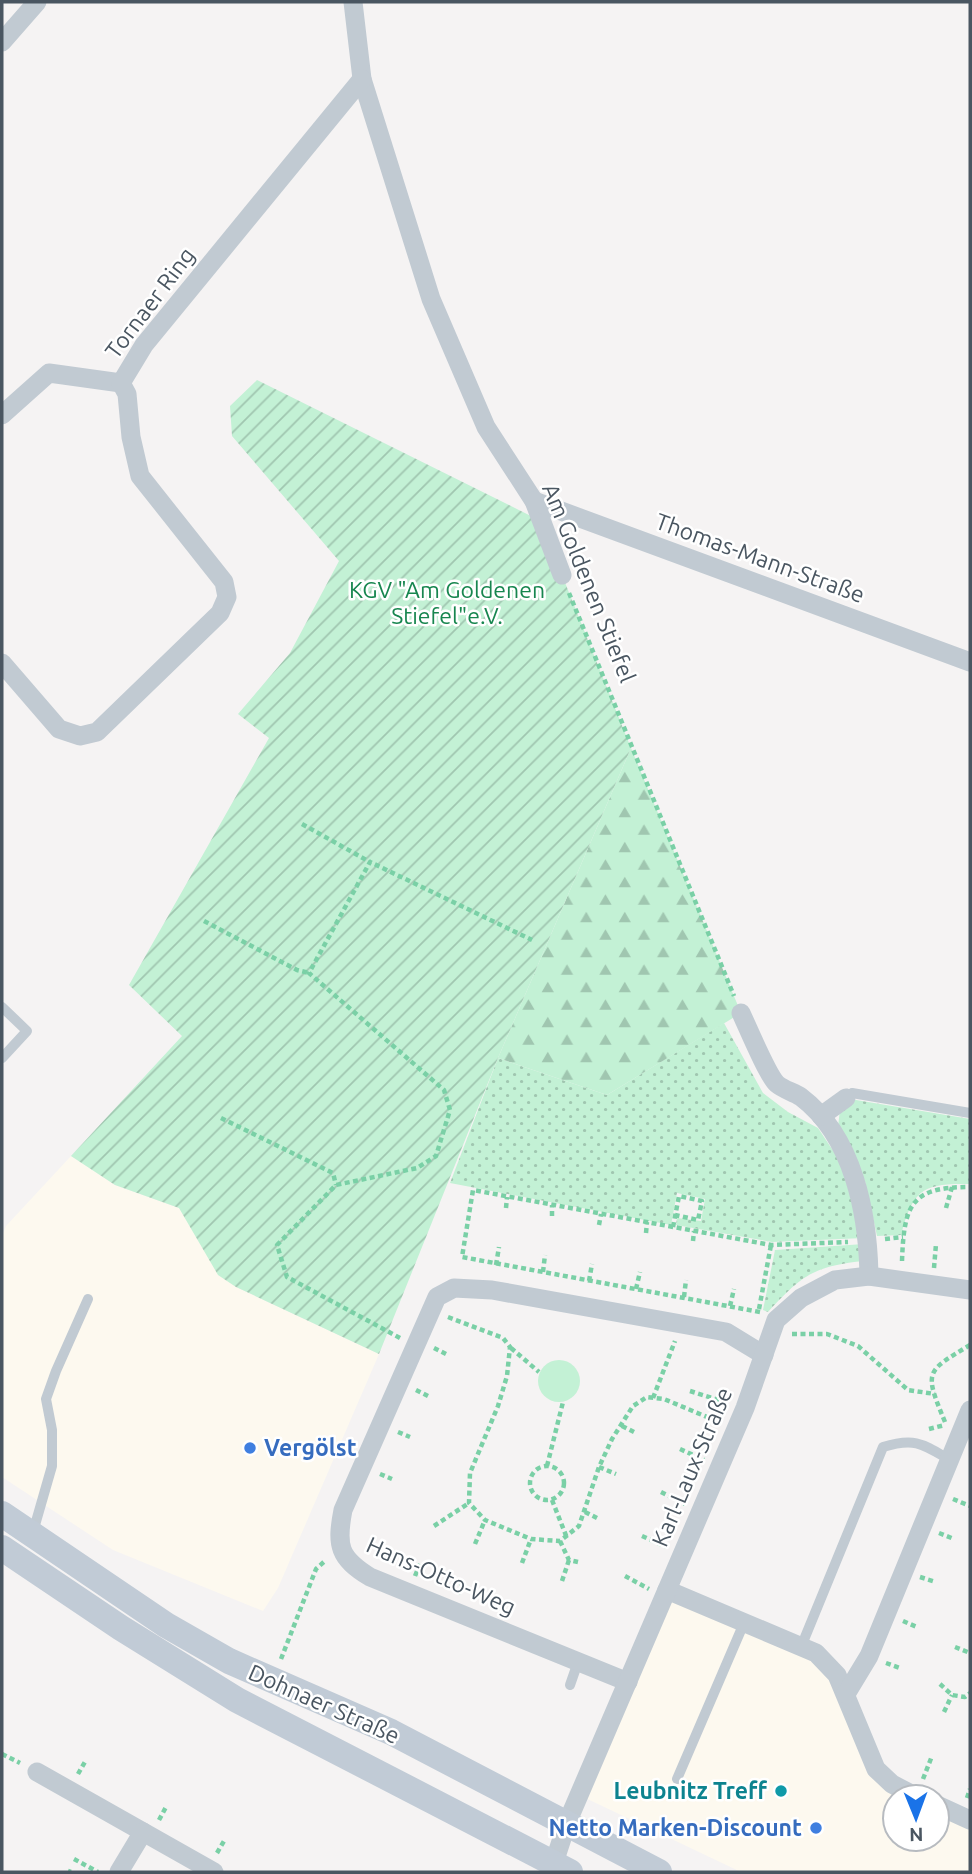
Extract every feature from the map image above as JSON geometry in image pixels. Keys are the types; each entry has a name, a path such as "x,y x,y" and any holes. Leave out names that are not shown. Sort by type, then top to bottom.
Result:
{"main road":[{"name":"Dohnaer Straße","path":"2,1514 166,1625 229,1661 391,1732 659,1872"},
{"name":"Dohnaer Straße","path":"2,1548 237,1700 558,1869"}],"street":[{"path":"2,42 37,2"},
{"name":"Am Goldenen Stiefel","path":"353,2 362,79 431,299 486,428 534,501 562,575"},
{"name":"Tornaer Ring","path":"2,663 59,729 80,736 97,732 220,613 227,597 224,582 140,476 131,437 127,394 121,383 144,345 362,79"},
{"path":"2,415 49,373 121,383"},
{"name":"Thomas-Mann-Straße","path":"534,501 970,662"},
{"path":"741,1013 776,1084 800,1097 821,1116 844,1154 863,1200 869,1241 869,1276"},
{"path":"821,1116 846,1098"},
{"name":"Karl-Laux-Straße","path":"558,1869 567,1823 736,1430 770,1337 801,1298 835,1280 869,1276 970,1290"},
{"name":"Hans-Otto-Weg","path":"628,1682 370,1577 348,1564 340,1548 343,1510 423,1348 437,1297 454,1288 475,1287 726,1332 770,1337"},
{"path":"846,1694 869,1656 970,1410"},
{"path":"667,1590 816,1654 837,1675 876,1769 891,1783"},
{"path":"37,1772 151,1827 214,1872"},
{"path":"951,1811 970,1820"},
{"path":"119,1872 151,1827"}],"lane":[{"path":"2,1007 27,1031 2,1058"},
{"path":"846,1098 852,1093 970,1113"},
{"path":"33,1535 52,1466 52,1430 47,1399 56,1371 88,1299"},
{"path":"801,1647 883,1447 905,1440 923,1444 950,1460"},
{"path":"677,1779 744,1623"},
{"path":"570,1685 578,1662"}],"path":[{"name":"Am Goldenen Stiefel","path":"562,575 602,680 741,1013"},
{"path":"302,824 370,862 532,940"},
{"path":"309,973 370,862"},
{"path":"204,921 297,970 309,973 444,1090 450,1110 436,1156 417,1168 336,1185 277,1245 287,1277 311,1292 423,1348 446,1354"},
{"path":"221,1118 333,1173 336,1185"},
{"path":"946,1208 952,1187"},
{"path":"902,1279 903,1237 910,1212 920,1196 934,1188 970,1187"},
{"path":"758,1311 462,1257 472,1190 771,1245 903,1237"},
{"path":"673,1227 675,1215 679,1196 702,1201 698,1220 675,1215"},
{"path":"506,1208 507,1197"},
{"path":"552,1205 552,1216"},
{"path":"599,1225 601,1214"},
{"path":"646,1233 647,1222"},
{"path":"693,1241 694,1231"},
{"path":"736,1248 739,1239"},
{"path":"771,1245 758,1311 770,1337 827,1334 858,1346 908,1390 935,1394"},
{"path":"543,1272 545,1255"},
{"path":"636,1289 640,1272"},
{"path":"684,1297 687,1280"},
{"path":"730,1306 734,1289"},
{"path":"443,1315 503,1338 539,1372"},
{"path":"943,1418 931,1372 939,1363 970,1345"},
{"path":"510,1347 507,1376 470,1473 470,1503 485,1520 531,1539 560,1541 579,1526 599,1467 633,1406 647,1397 664,1399 736,1430"},
{"path":"653,1398 668,1359"},
{"path":"416,1390 428,1396"},
{"path":"690,1391 745,1408"},
{"path":"547,1466 563,1402"},
{"path":"929,1429 946,1424"},
{"path":"622,1426 634,1432"},
{"path":"547,1466 559,1471 564,1478 563,1490 552,1500 535,1496 529,1484 534,1471 547,1466"},
{"path":"599,1467 616,1474"},
{"path":"552,1500 567,1538"},
{"path":"435,1526 470,1503"},
{"path":"585,1512 597,1518"},
{"path":"475,1544 485,1520"},
{"path":"642,1536 667,1547"},
{"path":"522,1563 531,1539"},
{"path":"560,1541 569,1560 562,1581"},
{"path":"274,1680 316,1569 340,1548"},
{"path":"569,1560 578,1562"},
{"path":"416,1572 420,1564"},
{"path":"625,1576 646,1587"},
{"path":"459,1591 463,1582"},
{"path":"906,1623 917,1627"},
{"path":"955,1647 970,1653"},
{"path":"892,1665 900,1668"},
{"path":"940,1684 952,1695 965,1698 970,1693"},
{"path":"944,1712 952,1695"},
{"path":"926,1771 932,1756"},
{"path":"151,1827 166,1807"},
{"path":"74,1859 98,1872"}],"shaded area":[{"path":"71,1156 115,1185 179,1208 236,1287 379,1354 278,1588 263,1611 113,1550 2,1477 2,1236 6,1226"},
{"path":"667,1590 816,1654 876,1769 896,1783 881,1783 881,1853 951,1853 951,1811 970,1820 970,1872 741,1872 579,1795"}],"green space":[{"name":"KGV \"Am Goldenen Stiefel\"e.V.","path":"257,380 533,517 562,575 631,748 498,1058 379,1354 236,1287 218,1275 179,1208 115,1185 71,1156 182,1036 129,985 269,738 238,714 290,653 339,561 232,436 230,406"},
{"path":"631,748 741,1013 607,1095 498,1058"},
{"path":"724,1023 763,1093 788,1112 818,1128 836,1155 856,1192 864,1238 772,1242 676,1225 677,1218 701,1221 705,1199 677,1193 671,1225 450,1183 498,1058 607,1095"},
{"path":"850,1099 970,1119 970,1184 941,1185 922,1192 910,1207 901,1235 877,1236 865,1181 838,1127 840,1109"},
{"path":"864,1244 864,1261 833,1266 810,1274 790,1289 768,1312 763,1310 775,1250"},
{"path":"559,1360 574,1366 580,1381 574,1396 559,1402 544,1396 538,1381 544,1366"}],"place":[{"name":"Vergölst","path":"250,1448"},
{"name":"Leubnitz Treff","path":"781,1791"},
{"name":"Netto Marken-Discount","path":"816,1828"}]}
